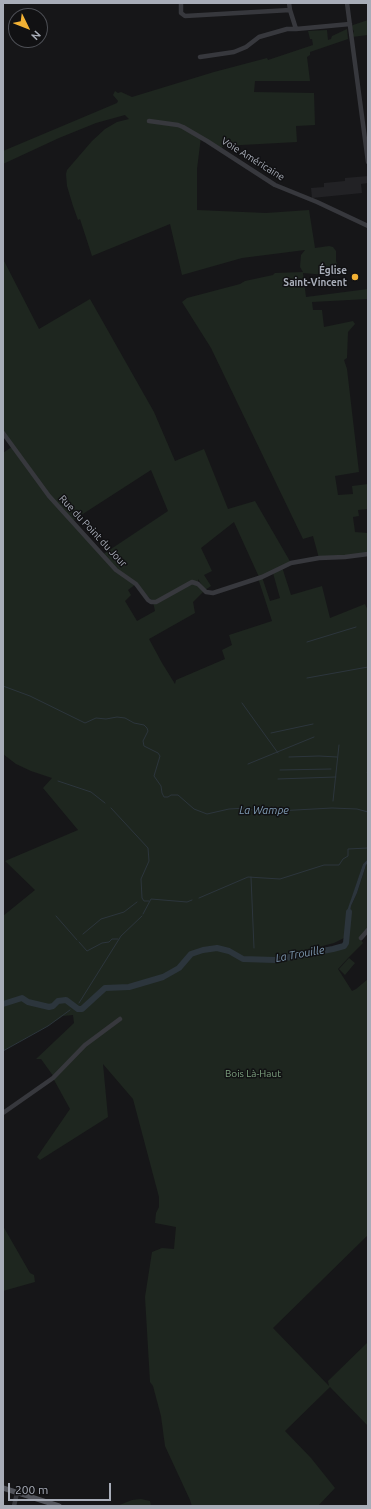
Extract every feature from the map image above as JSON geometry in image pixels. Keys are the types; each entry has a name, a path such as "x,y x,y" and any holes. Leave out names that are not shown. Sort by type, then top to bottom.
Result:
{"main road":[{"path":"3,1488 59,1506"}],"street":[{"path":"181,3 181,13 185,16 290,10"},
{"path":"289,3 296,29"},
{"path":"347,3 368,162"},
{"path":"200,57 234,52 246,47 259,37 287,29 350,24"},
{"name":"Voie Américaine","path":"149,121 183,127 275,185 317,202 368,226"},
{"name":"Rue du Point du Jour","path":"3,433 49,496 116,570 136,584 151,602 156,602 192,582 198,584 206,592 213,594 262,577 291,563 319,558 368,554"},
{"path":"361,938 368,930"},
{"path":"3,1113 53,1078 85,1044 120,1019"},
{"path":"14,1506 17,1493"}],"shaded area":[{"path":"368,176 368,183 361,184 362,193 312,198 311,188 324,187 324,183 345,181 345,178"},
{"path":"368,859 368,863 351,906 349,920 347,920 346,914 363,864"}],"green space":[{"path":"368,20 368,35 352,37 354,31 350,26"},
{"path":"347,29 348,39 310,52 310,55 307,57 310,81 255,81 254,92 314,93 315,125 296,126 297,142 223,146 221,150 201,137 197,169 197,210 266,213 309,210 315,248 329,246 333,247 336,251 336,261 339,270 337,273 326,275 303,273 306,297 368,289 368,299 312,302 313,310 322,310 324,327 353,321 355,324 348,332 347,358 344,360 347,369 359,472 335,476 338,495 353,494 352,486 368,484 368,509 358,510 359,516 353,517 355,532 368,533 368,554 319,558 313,536 303,539 211,348 182,302 187,298 240,284 245,281 273,275 275,273 303,272 300,267 301,255 305,250 242,258 182,275 170,224 92,256 80,219 78,220 73,206 67,186 66,174 67,170 92,141 105,129 117,122 129,119 125,115 96,123 59,138 3,164 3,151 117,103 118,101 113,95 115,91 132,97 214,72 267,58 268,60 313,45 308,31 327,30 328,40 331,39 332,36"},
{"name":"Bois Là-Haut","path":"3,259 39,329 90,299 154,412 175,461 204,449 228,509 255,501 291,563 282,567 291,595 322,586 330,618 365,604 368,611 368,859 363,864 348,910 350,917 351,906 368,863 368,928 361,940 363,943 338,969 352,991 368,979 368,1235 273,1328 329,1386 328,1381 368,1342 368,1426 330,1387 285,1431 311,1458 335,1488 318,1506 192,1506 165,1446 161,1416 153,1386 150,1382 145,1297 152,1252 162,1248 174,1249 176,1227 155,1223 156,1213 159,1207 159,1197 133,1099 103,1064 108,1117 40,1160 37,1157 70,1109 53,1078 54,1077 41,1059 36,1059 74,1023 73,1015 63,1016 3,1051 3,916 35,890 5,861 78,830 43,788 52,778 16,764 3,754 3,453 13,446 3,433","holes":["151,470 168,511 102,555 72,521","234,522 259,577 258,578 272,621 229,635 232,645 222,650 225,659 176,680 175,684 149,639 195,613 193,602 204,591 198,584 198,579 205,590 211,586 204,575 212,571 201,548","273,573 280,598 270,601 262,577","136,584 153,602 155,611 137,621 125,601 131,595 128,590","344,938 349,939 344,947 332,951 326,950 308,953 307,950 334,943"]},
{"path":"349,958 355,963 345,975 339,969"},
{"path":"3,1226 30,1273 34,1275 35,1282 3,1291"},
{"path":"141,1499 150,1501 151,1506 117,1506 132,1500"}],"waterway":[{"path":"307,642 356,627"},
{"path":"307,678 368,667"},
{"name":"La Wampe","path":"3,686 30,696 85,723 96,718 106,719 117,717 125,718 134,723 144,725 148,731 143,741 144,746 158,753 160,756 154,776 161,786 164,797 178,795 194,809 207,814 229,809 246,808 259,812 332,808 357,809 368,812"},
{"path":"242,703 278,753"},
{"path":"271,733 313,724"},
{"path":"248,764 314,737"},
{"path":"333,801 339,745"},
{"path":"289,757 337,757"},
{"path":"280,770 331,769"},
{"path":"278,779 336,777"},
{"path":"58,781 91,792 105,803"},
{"path":"111,808 148,848 149,861 141,879 142,898 144,901 149,901"},
{"path":"199,898 248,877 280,879 324,865 339,865 343,859 348,856 348,849 368,848"},
{"path":"251,877 254,948"},
{"path":"143,914 151,899 187,902 192,900"},
{"path":"83,934 101,919 124,912 137,902"},
{"name":"La Trouille","path":"3,1004 22,998 28,1002 49,1007 53,1006 58,1001 66,1000 78,1009 82,1009 105,988 129,987 163,977 179,968 191,954 203,950 217,948 229,951 243,959 275,960 333,949 344,946 346,943 349,912"},
{"path":"56,916 77,940"},
{"path":"79,1003 121,936 142,916"},
{"path":"79,942 87,951 102,943 109,942 112,939 118,939"},
{"path":"3,1051 48,1026 70,1010"}],"place":[{"name":"Église Saint-Vincent","path":"355,277"}]}
